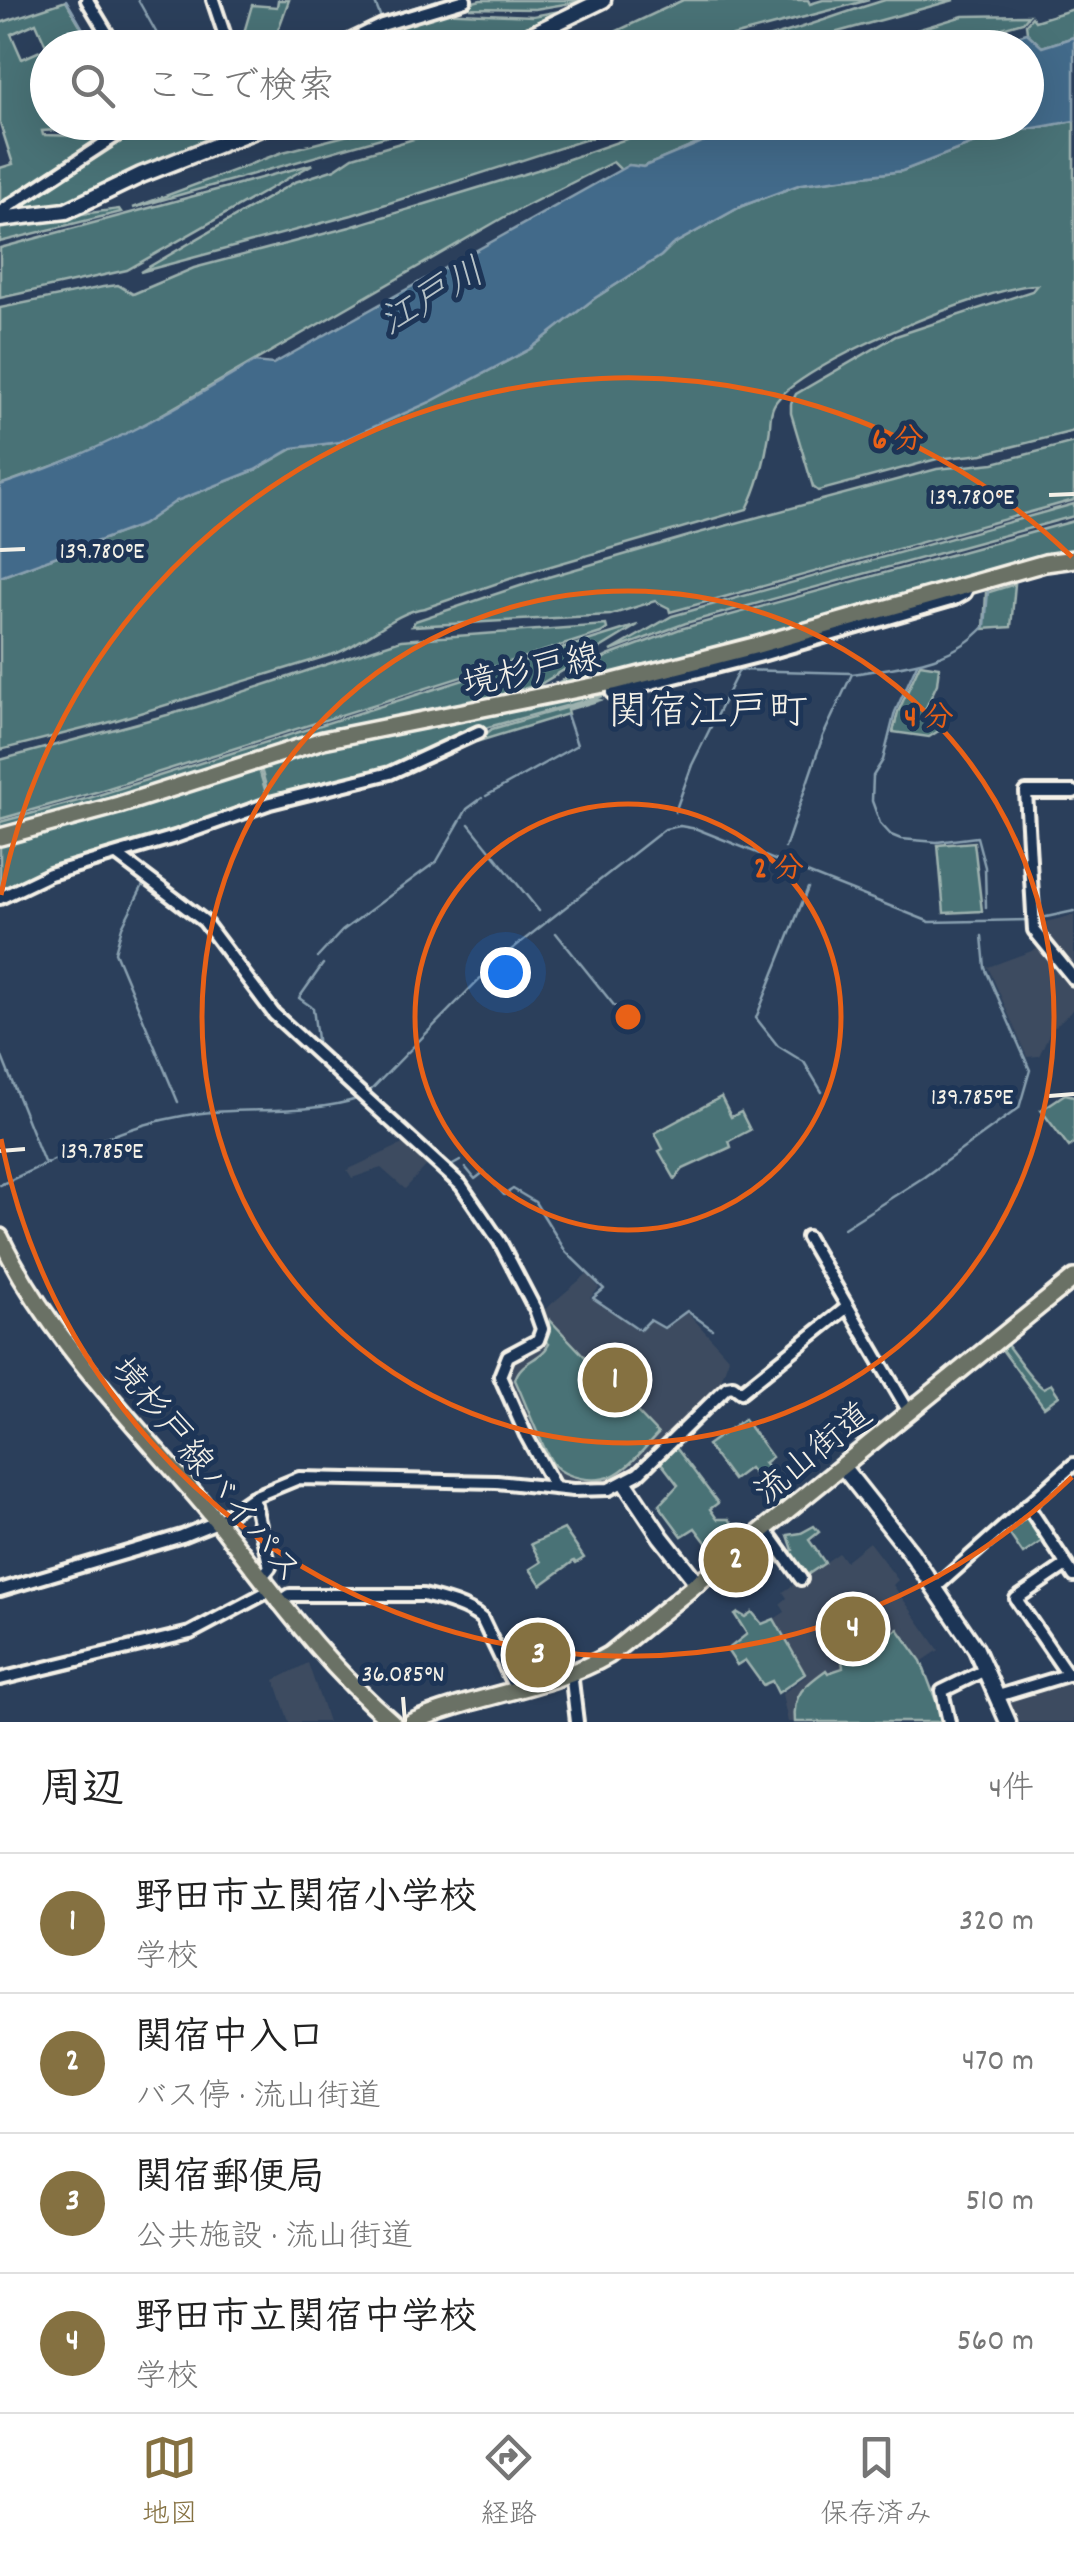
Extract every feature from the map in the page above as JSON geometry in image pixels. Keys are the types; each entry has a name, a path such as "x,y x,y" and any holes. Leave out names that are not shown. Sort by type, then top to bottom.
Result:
{"main road":[{"name":"境杉戸線","path":"0,838 119,805 322,740 613,682 1056,560 1074,559"},
{"name":"境杉戸線バイパス","path":"0,1237 46,1316 217,1522 269,1591 353,1688 392,1722"},
{"name":"流山街道","path":"412,1722 596,1663 620,1647 1074,1278"}],"street":[{"path":"88,0 106,30"},
{"path":"213,0 218,30"},
{"path":"372,30 465,0"},
{"path":"541,30 603,0"},
{"path":"0,212 110,140"},
{"path":"0,220 66,212 141,175 230,140"},
{"path":"612,692 758,656 923,608 965,593 970,584"},
{"path":"0,898 50,874 118,856 270,802 390,773 479,732"},
{"path":"1074,792 1026,792 1032,919 1059,964 1074,980"},
{"path":"118,856 204,921 274,1014 461,1185 500,1242 541,1324 540,1337 508,1356 500,1376 554,1488"},
{"path":"807,1237 909,1412"},
{"path":"0,1590 182,1536 217,1522 253,1497 300,1478 497,1482 596,1491 625,1483 728,1387 741,1392 846,1308"},
{"path":"935,1588 1074,1464"},
{"path":"842,1466 935,1588 987,1669 1006,1721"},
{"path":"625,1483 660,1537 698,1584"},
{"path":"253,1497 270,1567 269,1591"},
{"path":"1027,1505 1074,1576"},
{"path":"765,1530 801,1579"},
{"path":"998,1696 1071,1674 1016,1599 1066,1565"},
{"path":"0,1679 190,1634 269,1591 290,1595 423,1595 476,1613 515,1688"},
{"path":"949,1722 942,1691 987,1669"},
{"path":"571,1672 577,1722"}],"shaded area":[{"path":"1074,915 1074,963 1066,969 1037,924"},
{"path":"1040,948 1074,989 1074,1009 1051,1030 1039,1056 1027,1057 988,967"},
{"path":"407,1142 431,1161 405,1189 381,1168 352,1178 347,1170"},
{"path":"588,1273 599,1288 590,1298 639,1331 650,1321 664,1329 687,1312 729,1358 720,1383 635,1463 613,1479 584,1484 557,1477 531,1433 507,1374 512,1362 539,1348 546,1338 548,1321 542,1312"},
{"path":"869,1542 898,1580 893,1585 939,1650 921,1662 944,1722 788,1722 782,1694 806,1676 774,1619 785,1612 780,1604 787,1598 783,1592 839,1553 845,1561"},
{"path":"308,1663 328,1722 289,1722 275,1680"},
{"path":"1074,1678 1074,1722 1017,1722 1010,1696"}],"green space":[{"path":"278,0 289,0 278,30 245,30 252,5 277,7"},
{"path":"589,0 535,9 470,8 469,3"},
{"path":"683,0 808,0 810,4 823,0 869,0 755,30 619,30"},
{"path":"885,0 954,0 845,30 791,30"},
{"path":"66,1 83,30 39,30 36,23 11,34 22,59 30,55 30,140 103,140 0,206 0,168 13,164 0,123 0,23"},
{"path":"571,9 526,30 386,30 436,12 533,16"},
{"path":"1074,9 1074,37 1044,46 1044,30 1027,30 1032,17 1035,21"},
{"path":"1029,15 1023,22 995,30 916,30 963,16"},
{"path":"1074,121 1074,431 983,454 937,459 818,491 813,487 791,413 796,394 896,336 1032,291 1037,285 980,298 855,349 790,388 772,409 763,464 747,509 414,610 337,653 107,723 0,750 0,577 142,525 176,501 255,470 294,448 340,442 430,402 530,349 672,245 742,206 801,184 902,171 982,140 1044,140 1044,126"},
{"path":"117,140 219,140 61,206 16,206"},
{"path":"329,140 374,140 133,208 283,152"},
{"path":"410,140 584,140 352,215 140,272 295,182 335,169 353,157"},
{"path":"623,140 710,140 643,167 629,165 621,170 613,162 506,216 126,435 0,485 0,308 118,285 133,294 194,268 350,227"},
{"path":"313,164 127,270 0,298 0,248"},
{"path":"119,209 121,212 0,242 0,225"},
{"path":"1074,442 1074,500 670,612 655,601 610,615 412,626 415,621 538,580 699,533 937,469 994,463"},
{"path":"1074,504 1074,516 686,623 611,651 672,616"},
{"path":"1074,521 1074,554 689,659 544,690 608,656 680,629"},
{"path":"1015,584 1011,627 984,629 986,593"},
{"path":"606,625 601,633 0,819 0,760 197,707 401,640"},
{"path":"638,625 539,685 504,693 495,704 0,832 0,822 89,798"},
{"path":"734,660 452,737 453,741 414,752 415,758 379,773 270,800 260,765 344,743"},
{"path":"920,664 939,667 937,684 924,712 933,715 940,730 929,737 893,732"},
{"path":"600,700 567,710 568,714 476,742 492,729"},
{"path":"258,766 268,800 0,894 0,843"},
{"path":"974,842 982,911 944,913 938,845"},
{"path":"1065,1094 1074,1096 1074,1143 1069,1147 1041,1110"},
{"path":"721,1097 731,1117 741,1112 750,1130 729,1141 731,1147 683,1169 675,1179 659,1151 663,1149 655,1133"},
{"path":"550,1320 658,1434 631,1463 612,1476 582,1478 566,1474 554,1465 515,1380 521,1368 549,1344 545,1341"},
{"path":"1005,1342 1039,1385 1043,1388 1051,1384 1059,1396 1044,1407 1000,1347"},
{"path":"744,1419 772,1457 764,1463 791,1498 780,1508 749,1468 733,1480 707,1445"},
{"path":"674,1445 718,1503 710,1509 717,1519 729,1519 742,1536 718,1558 695,1528 682,1536 659,1505 678,1485 659,1460"},
{"path":"1027,1513 1045,1539 1023,1554 1006,1529"},
{"path":"814,1526 819,1532 809,1540 825,1563 804,1577 787,1554 793,1550 788,1535"},
{"path":"564,1529 584,1558 541,1585 530,1569 541,1562 531,1544"},
{"path":"752,1612 762,1624 774,1619 805,1674 778,1693 772,1681 763,1685 745,1660 737,1665 727,1650 747,1634 735,1615 745,1617"},
{"path":"898,1629 921,1661 944,1722 795,1722 798,1697 806,1686 826,1670 828,1673 843,1668 842,1659"}],"water":[{"path":"1074,37 1074,121 1044,126 1044,46"},
{"name":"江戸川","path":"982,140 902,171 801,184 742,206 672,245 530,349 430,402 340,442 293,448 255,470 176,501 142,525 0,577 0,485 131,431 254,362 273,364 629,165 643,167 702,142"}],"waterway":[{"path":"66,0 84,30"},
{"path":"138,0 155,30"},
{"path":"374,0 381,18 437,0"},
{"path":"785,848 823,736 852,674 923,661 971,639 985,626 988,591"},
{"path":"917,664 895,712 883,760 873,776 872,801 880,823 901,839 937,842 977,837 985,867 986,908"},
{"path":"675,812 692,765 739,670 851,673"},
{"path":"486,796 577,745 567,715"},
{"path":"318,957 342,931 437,861 467,809 482,798"},
{"path":"469,824 539,911"},
{"path":"367,1094 497,961 665,829 697,829 930,922 1029,920"},
{"path":"144,883 122,927 115,952 178,1102"},
{"path":"808,888 756,1018 778,1046 804,1062 822,1092"},
{"path":"1037,919 1074,911"},
{"path":"556,933 633,1029"},
{"path":"844,1228 924,1177 1019,1108 1030,1070 985,968 982,936"},
{"path":"318,1047 313,1008 299,998 323,964"},
{"path":"0,1052 44,1162"},
{"path":"338,1066 357,1083"},
{"path":"0,1185 89,1144 158,1121 204,1113 317,1107 360,1098"},
{"path":"422,1143 451,1166 460,1161"},
{"path":"466,1168 475,1179 484,1172 504,1195 513,1189 535,1202 566,1252 604,1289 593,1298 640,1330 650,1320 664,1328 687,1311 712,1329"}],"place":[{"name":"野田市立関宿小学校","path":"615,1380"},
{"name":"関宿中入口","path":"736,1560"},
{"name":"野田市立関宿中学校","path":"853,1629"},
{"name":"関宿郵便局","path":"538,1655"}],"district":[{"name":"関宿江戸町","path":"708,709"}]}
